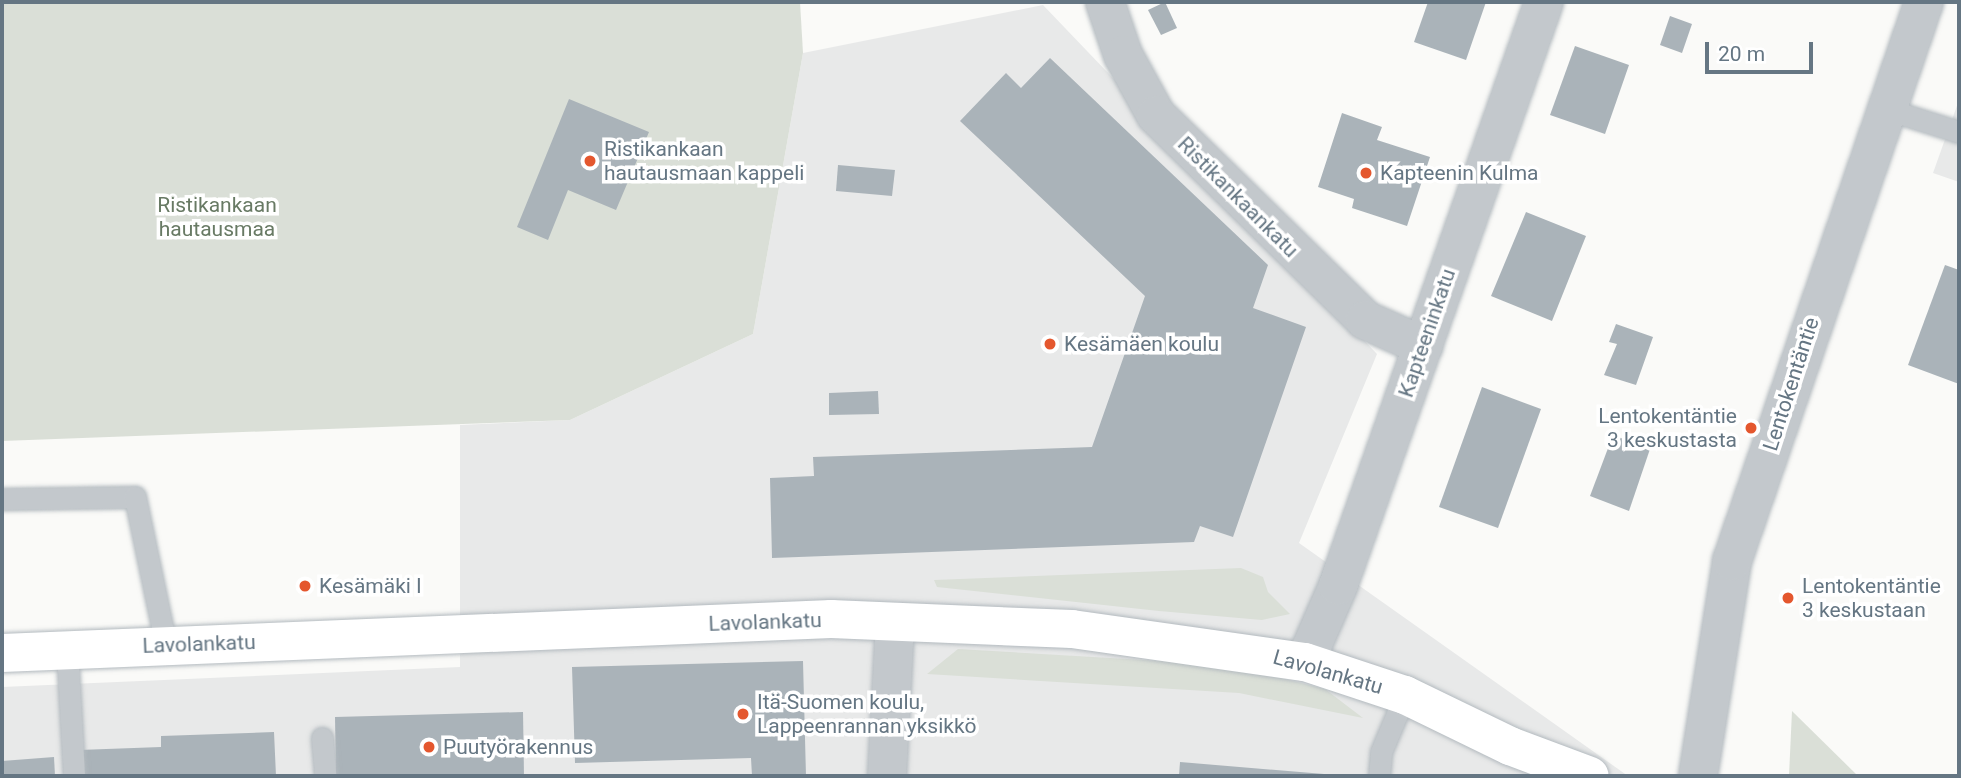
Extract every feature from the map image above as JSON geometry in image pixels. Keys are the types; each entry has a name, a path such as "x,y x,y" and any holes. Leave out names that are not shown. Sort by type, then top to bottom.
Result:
{"main road":[{"name":"Lavolankatu","path":"2,653 831,619 1072,629 1305,662 1405,695 1510,746 1590,776"},
{"name":"Lavolankatu","path":"1510,746 1545,776"}],"street":[{"name":"Ristikankaankatu","path":"1105,2 1123,55 1156,115 1365,320 1423,346"},
{"name":"Kapteeninkatu","path":"1305,662 1338,586 1544,2"},
{"name":"Lentokentäntie","path":"1698,776 1732,561 1924,2"},
{"path":"887,776 895,622"}],"lane":[{"path":"1886,109 1959,132"},
{"path":"2,499 135,497 166,645"},
{"path":"67,650 74,776"},
{"path":"1379,776 1381,752 1405,695"},
{"path":"322,738 325,776"}],"shaded area":[{"path":"1043,5 1377,354 1299,543 1628,776 2,776 2,687 460,667 460,425 570,420 753,334 803,53"},
{"path":"1959,100 1959,182 1933,173"}],"green space":[{"name":"Ristikankaan hautausmaa","path":"2,2 800,2 803,53 753,334 570,420 2,441"},
{"path":"1241,568 1263,577 1268,592 1290,614 1262,620 1159,611 937,587 934,580"},
{"path":"958,649 1229,665 1325,689 1363,718 1239,693 927,674"},
{"path":"1792,711 1858,776 1789,776"}],"building":[{"path":"1165,2 1177,28 1161,35 1148,10"},
{"path":"1428,2 1486,2 1466,60 1414,42"},
{"path":"1670,16 1692,24 1682,53 1660,45"},
{"path":"1575,46 1629,65 1605,134 1550,115"},
{"path":"1050,58 1268,265 1253,308 1306,327 1233,537 1200,526 1194,542 772,558 770,478 814,476 813,457 1092,447 1145,296 960,121 1006,73 1021,88"},
{"name":"Ristikankaan hautausmaan kappeli","path":"569,99 649,132 616,210 568,190 548,240 517,227"},
{"path":"1342,113 1382,127 1377,140 1430,157 1407,226 1352,208 1354,199 1318,187"},
{"path":"838,165 895,170 892,196 836,191"},
{"path":"1526,212 1586,236 1552,321 1491,296"},
{"path":"1945,265 1959,270 1959,384 1908,365"},
{"path":"1616,324 1653,337 1636,385 1604,375 1617,344 1609,342"},
{"path":"1482,387 1541,409 1498,528 1439,507"},
{"path":"878,391 879,414 829,415 829,393"},
{"path":"1613,435 1650,449 1629,511 1590,496"},
{"path":"803,661 806,776 752,776 751,758 575,763 572,667"},
{"name":"Puutyörakennus","path":"523,712 524,776 336,776 335,717"},
{"path":"274,732 276,776 80,776 79,750 161,747 161,736"},
{"path":"54,757 55,776 2,776 2,761"},
{"path":"1180,762 1324,774 1324,776 1179,776"}],"place":[{"name":"Ristikankaan hautausmaan kappeli","path":"590,161"},
{"name":"Kapteenin Kulma","path":"1366,173"},
{"name":"Kesämäen koulu","path":"1050,344"},
{"name":"Lentokentäntie 3 keskustasta","path":"1751,428"},
{"name":"Kesämäki I","path":"305,586"},
{"name":"Lentokentäntie 3 keskustaan","path":"1788,598"},
{"name":"Itä-Suomen koulu, Lappeenrannan yksikkö","path":"743,714"},
{"name":"Puutyörakennus","path":"429,747"}]}
